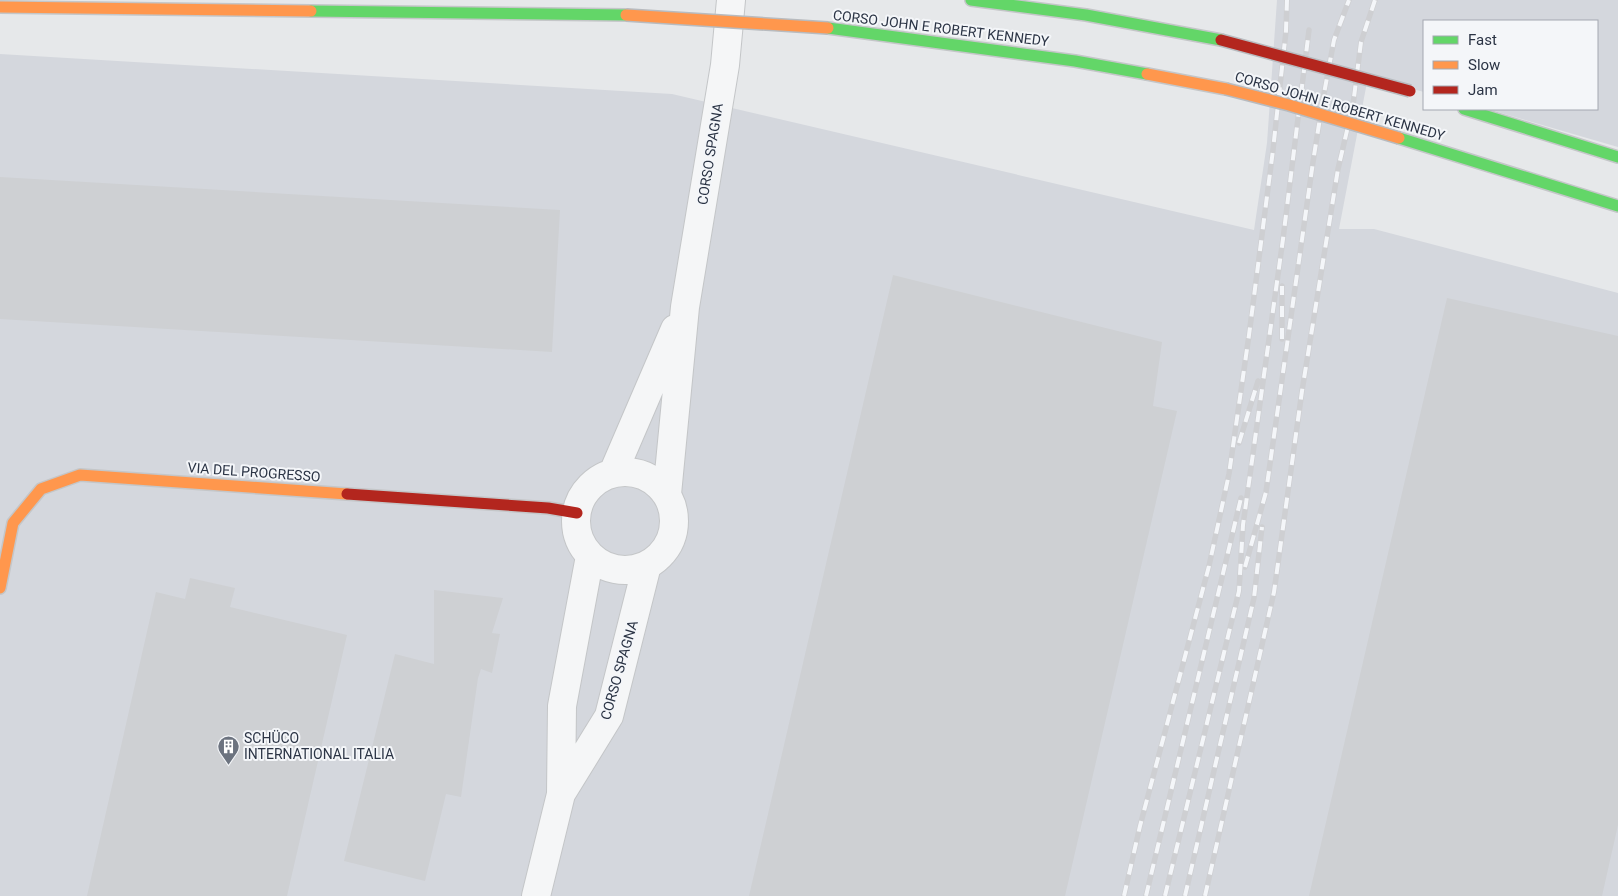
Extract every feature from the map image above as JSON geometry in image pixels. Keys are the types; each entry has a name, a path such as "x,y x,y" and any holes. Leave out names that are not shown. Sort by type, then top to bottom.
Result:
{"main road":[{"path":"971,0 1086,15 1221,40 1423,96"},
{"name":"CORSO JOHN E ROBERT KENNEDY","path":"0,7 626,15 828,28 1075,61 1226,89 1290,105 1618,206"},
{"path":"1467,110 1618,158"},
{"name":"VIA DEL PROGRESSO","path":"0,588 13,523 41,489 80,475 548,508 577,513"}],"street":[{"name":"CORSO SPAGNA","path":"561,794 609,716 647,566 660,556 670,542 674,526 674,510 667,494 685,307 724,65 731,0"},
{"name":"CORSO SPAGNA","path":"613,473 685,307"},
{"path":"647,566 632,570 617,570 602,565 590,556 580,541 576,524 577,513 585,492 597,480 613,473 628,472 643,475 657,483 667,494"},
{"name":"CORSO SPAGNA","path":"536,896 561,794 562,706 590,556"}],"shaded area":[{"path":"1277,0 1618,0 1618,147 1490,110 1598,110 1598,20 1423,20 1423,92 1368,77 1339,229 1374,229 1618,293 1618,896 0,896 0,54 672,94 1254,230 1267,143"}],"building":[{"path":"0,177 560,210 552,352 0,319"},
{"path":"893,275 1162,342 1153,406 1177,411 1065,896 749,896"},
{"path":"1447,298 1618,336 1618,825 1602,896 1309,896"},
{"name":"SCHÜCO INTERNATIONAL ITALIA","path":"190,578 235,588 230,607 347,635 287,896 87,896 156,592 185,599"},
{"path":"434,590 503,598 492,633 500,634 492,673 481,669 478,678 461,797 446,794 425,881 344,861 395,654 434,664"}],"railway":[{"path":"1124,896 1140,826 1209,566 1229,474 1273,150 1286,31 1287,0"},
{"path":"1245,567 1266,492 1323,99 1334,40 1349,0"},
{"path":"1205,896 1274,592 1302,391 1338,169 1353,105 1361,42 1375,0"},
{"path":"1165,896 1239,591 1243,525 1283,239 1309,30"},
{"path":"1282,286 1282,339"},
{"path":"1239,443 1258,381"},
{"path":"1146,896 1241,498"},
{"path":"1185,896 1254,598 1262,527"}],"traffic: fast":[{"path":"971,0 1086,15 1221,40"},
{"path":"311,11 626,15"},
{"path":"828,28 1075,61 1147,74"},
{"path":"1467,110 1618,157"},
{"path":"1399,138 1618,206"}],"traffic: slow":[{"path":"0,7 311,11"},
{"path":"626,15 828,28"},
{"path":"1147,74 1226,89"},
{"path":"1226,89 1289,105 1399,138"},
{"path":"0,588 13,523 41,489 80,475 347,494"}],"traffic: jam":[{"path":"1221,40 1410,91"},
{"path":"347,494 548,508 577,513"}],"place":[{"name":"SCHÜCO INTERNATIONAL ITALIA","path":"228,765"}]}
